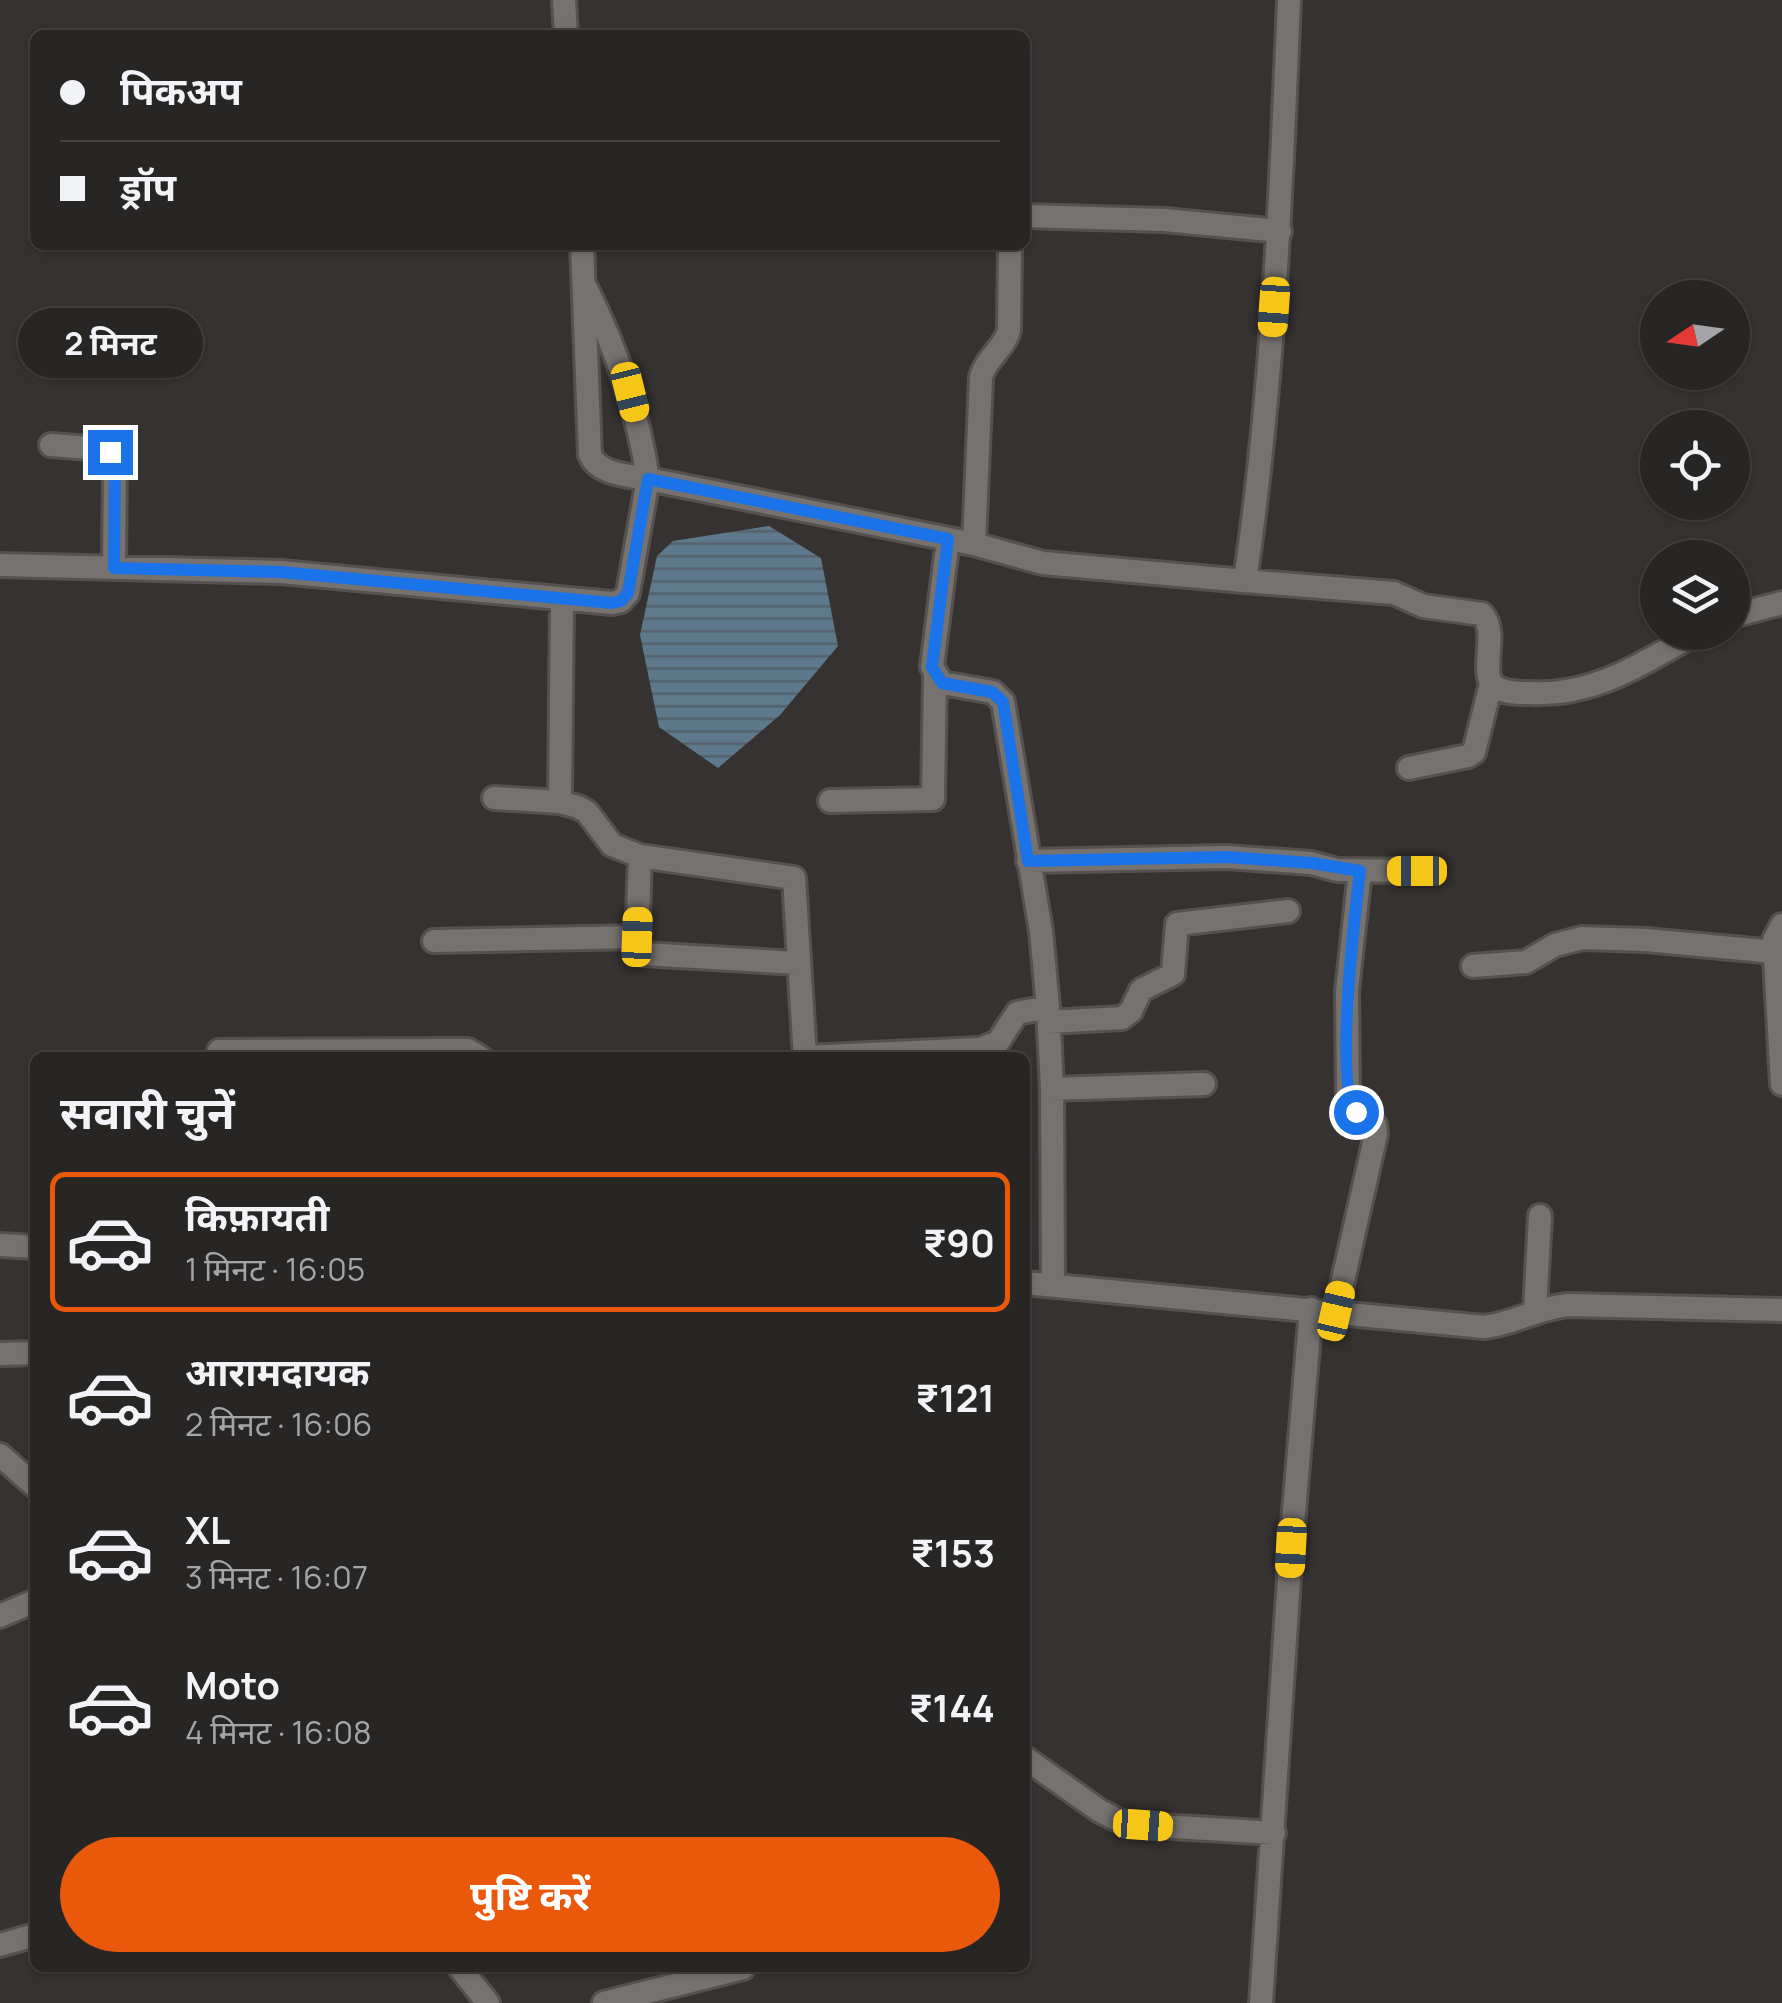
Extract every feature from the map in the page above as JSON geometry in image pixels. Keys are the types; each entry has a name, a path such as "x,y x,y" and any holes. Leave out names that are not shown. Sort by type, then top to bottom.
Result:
{"street":[{"path":"564,0 566,30"},
{"path":"1245,581 1263,458 1280,232 1289,0"},
{"path":"1030,216 1164,220 1280,232"},
{"path":"582,250 590,456 603,470 974,544 1044,563 1394,593 1423,606 1482,614 1489,624 1491,684 1474,752 1408,768"},
{"path":"974,544 981,378 1009,330 1010,250"},
{"path":"0,565 281,572 562,600 621,601 628,593 648,479 630,392 611,338 586,288"},
{"path":"51,446 102,449 114,457 114,568"},
{"path":"830,801 933,798 936,676 932,667 948,539"},
{"path":"560,802 562,600"},
{"path":"1750,611 1782,603"},
{"path":"1491,684 1508,692 1554,695 1580,690 1604,683 1665,650"},
{"path":"936,676 952,687 992,692 1003,702 1041,930 1049,1015 1053,1285"},
{"path":"494,798 560,802 586,812 612,846 640,856 794,878 805,1052"},
{"path":"640,856 640,951 649,955 798,963"},
{"path":"1028,861 1227,857 1360,871 1417,871"},
{"path":"1336,1311 1376,1134 1375,1124 1356,1112 1348,1096 1347,991 1360,871"},
{"path":"930,1052 980,1050 998,1042 1017,1012 1122,1018 1131,1011 1141,990 1173,974 1177,924 1288,911"},
{"path":"1782,925 1774,940 1782,1084"},
{"path":"434,941 637,937"},
{"path":"1472,966 1526,962 1555,944 1582,938 1775,952"},
{"path":"220,1051 471,1052"},
{"path":"1052,1090 1204,1084"},
{"path":"1535,1310 1540,1216"},
{"path":"0,1245 30,1247"},
{"path":"1030,1283 1484,1327 1535,1310 1570,1305 1782,1310"},
{"path":"1261,2003 1311,1309"},
{"path":"0,1354 30,1352"},
{"path":"0,1455 30,1482"},
{"path":"0,1616 30,1603"},
{"path":"1030,1762 1100,1812 1126,1824 1274,1834"},
{"path":"0,1945 30,1936"},
{"path":"463,1972 488,2003"},
{"path":"604,2003 727,1972"}],"water":[{"path":"769,526 821,558 838,646 780,715 718,768 659,727 640,635 657,556 673,541"}],"route":[{"path":"110,452 115,467 114,568 281,572 612,603 621,601 628,593 648,479 948,539 932,667 942,683 992,692 1003,702 1028,861 1227,857 1360,871 1347,991 1348,1096 1356,1112"}]}
